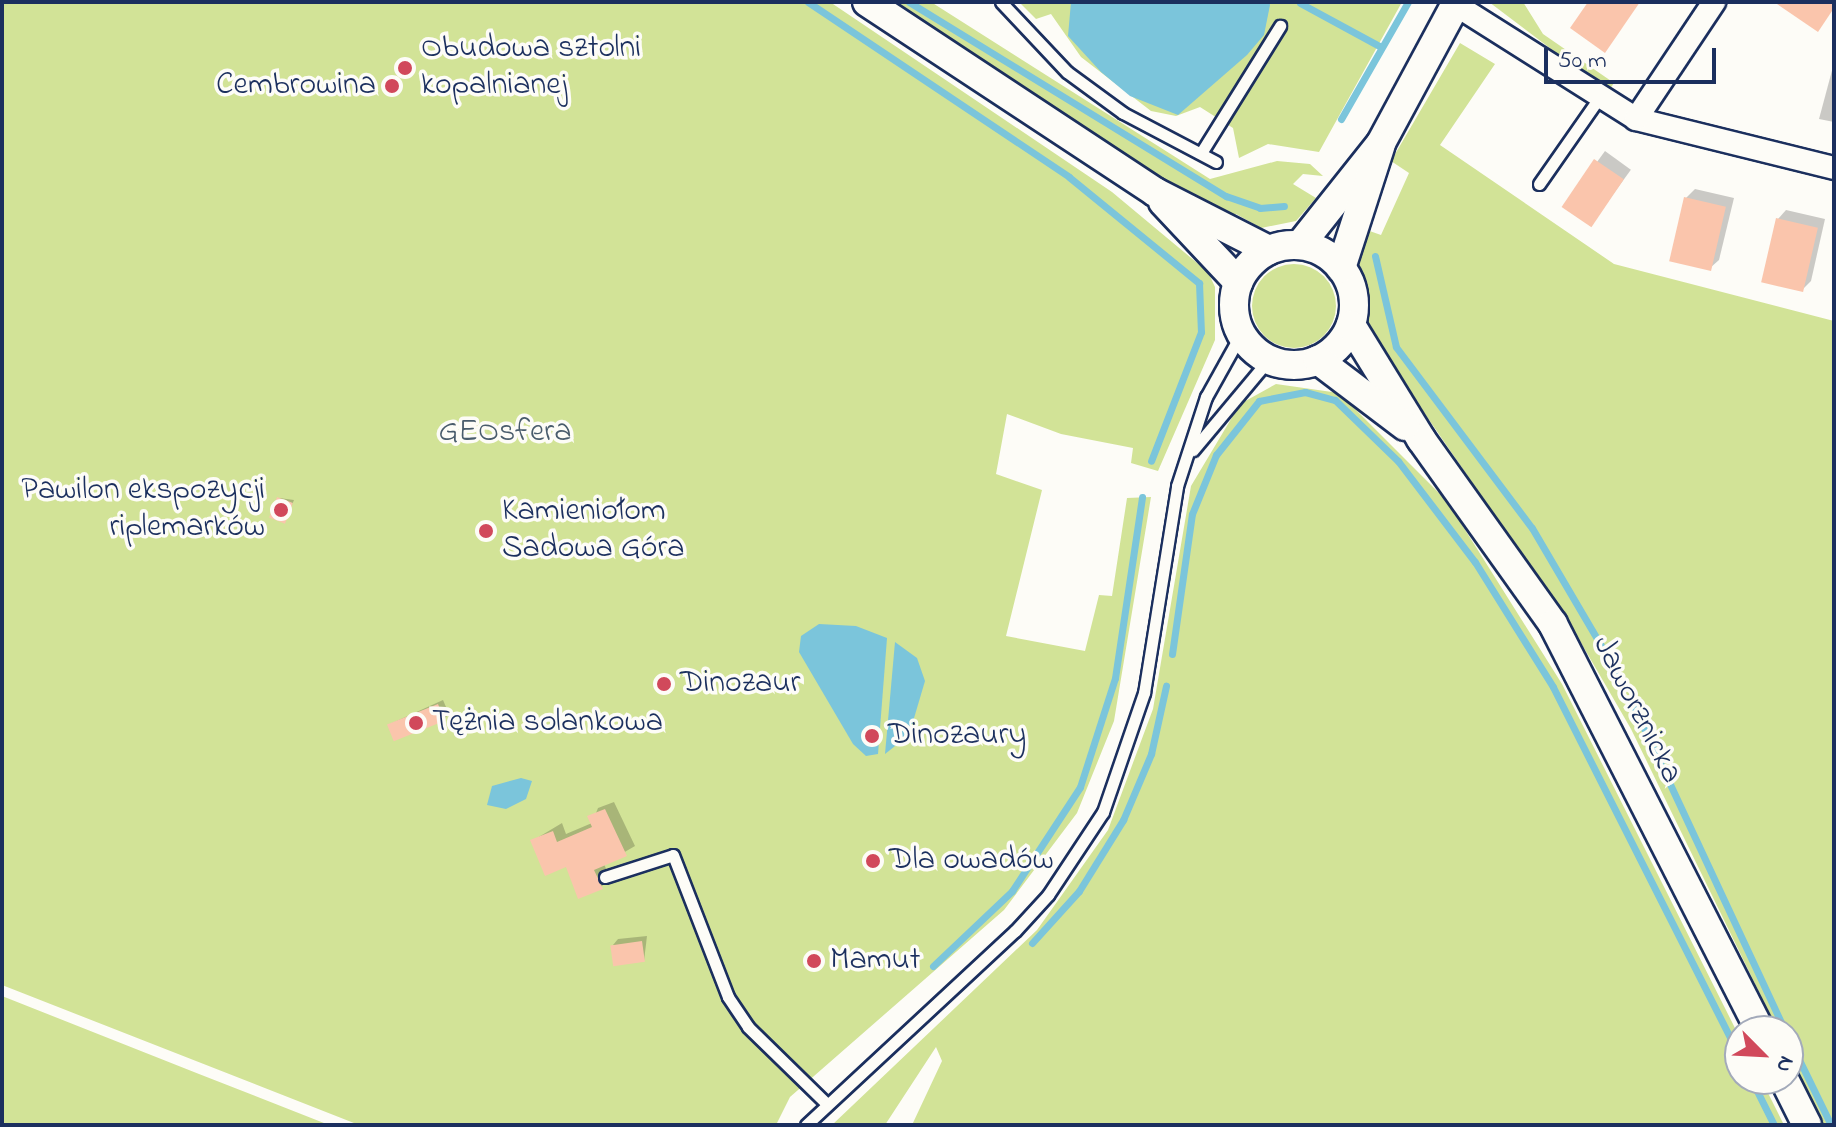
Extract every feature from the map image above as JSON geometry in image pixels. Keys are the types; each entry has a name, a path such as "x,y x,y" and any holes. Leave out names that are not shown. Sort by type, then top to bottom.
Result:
{"street":[{"path":"867,2 1155,192 1269,250 1300,245 1341,268 1353,293 1351,325 1318,360 1269,359 1241,334 1238,282 1155,192"},
{"path":"1636,119 1714,2"},
{"path":"1300,245 1381,143 1456,4 1636,119 1834,168"},
{"path":"1341,268 1381,143"},
{"path":"1238,282 1269,250"},
{"name":"Jaworznicka","path":"1351,325 1421,439 1553,624 1752,1015"},
{"name":"Jaworznicka","path":"1318,360 1421,439"},
{"path":"1792,1095 1807,1125"}],"lane":[{"path":"1001,2 1067,72 1123,113 1216,162"},
{"path":"1201,153 1280,26"},
{"path":"1539,184 1599,98"},
{"path":"806,1125 826,1103 1015,931 1063,876 1103,812 1139,715 1188,456 1206,397 1241,334"},
{"path":"1188,456 1269,359"},
{"path":"605,877 673,855 728,997 748,1027 826,1103"}],"green space":[{"name":"GEOsfera","path":"2,2 830,2 1112,192 1208,272 1215,287 1215,340 1158,471 1131,463 1133,448 1061,434 1007,414 996,474 1042,490 1006,636 1085,651 1099,595 1112,596 1127,498 1151,497 1114,721 1077,813 1004,910 790,1097 776,1125 359,1125 2,985"},
{"path":"890,2 931,2 1210,179 1277,161 1310,164 1323,176 1303,174 1293,184 1316,198 1296,221 1261,228 1236,214 1229,223"},
{"path":"1019,2 1402,2 1319,152 1268,144 1239,158 1233,128 1200,107 1176,116 1151,111 1081,57 1051,14 1036,19"},
{"path":"1489,2 1523,2 1543,34 1614,83 1608,92"},
{"path":"1460,43 1495,64 1440,145 1614,264 1834,321 1834,1125 1824,1125 1804,1084 1804,1015 1770,1015 1631,729 1573,629 1361,321 1365,291 1355,259 1361,228 1381,235 1409,173 1391,161"},
{"path":"1294,264 1310,267 1324,276 1333,290 1336,306 1333,322 1324,336 1310,345 1294,348 1278,345 1264,336 1255,322 1252,306 1255,290 1264,276 1278,267"},
{"path":"1276,384 1339,393 1447,501 1562,684 1728,1015 1724,1015 1724,1095 1769,1095 1784,1125 912,1125 942,1061 936,1047 885,1125 832,1125 1037,930 1108,830 1153,709 1191,486 1240,404"},
{"path":"2,996 199,1074 329,1125 2,1125"}],"water":[{"path":"1071,2 1269,2 1270,5 1264,35 1247,55 1178,115 1130,96 1101,72 1068,36"},
{"path":"819,624 856,626 887,638 878,754 866,756 853,744 799,652 801,636"},
{"path":"895,642 917,658 925,681 909,735 885,754"},
{"path":"521,778 532,781 526,799 506,809 487,805 492,786"}],"building":[{"path":"1588,2 1640,2 1605,53 1570,28"},
{"path":"1774,2 1834,2 1834,8 1818,32"},
{"path":"1594,159 1624,179 1591,227 1562,207"},
{"path":"1684,197 1726,207 1711,271 1669,261"},
{"path":"1776,218 1818,228 1803,292 1761,282"},
{"name":"Pawilon ekspozycji riplemarków","path":"277,497 293,503 285,524 269,518"},
{"name":"Tężnia solankowa","path":"438,704 445,721 394,741 387,725"},
{"path":"605,809 627,856 594,870 603,889 578,899 566,867 545,876 530,840 553,831 557,842 592,827 587,816"},
{"path":"642,941 645,962 613,966 610,945"}],"waterway":[{"path":"808,2 1069,177 1199,283 1201,332 1151,461"},
{"path":"909,2 1226,196 1260,208 1284,206"},
{"path":"1341,119 1408,2"},
{"path":"1300,3 1381,47"},
{"path":"1375,256 1396,347 1532,528 1619,676"},
{"path":"1172,654 1192,514 1216,455 1259,401 1305,392 1335,400 1398,461 1475,562 1553,687 1724,1025"},
{"path":"933,966 1012,891 1080,787 1115,678 1142,497"},
{"path":"1032,943 1079,891 1123,820 1151,754 1166,686"},
{"path":"1634,707 1778,1015"},
{"path":"1804,1070 1831,1125"},
{"path":"1759,1095 1774,1125"}],"place":[{"name":"Obudowa sztolni kopalnianej","path":"405,68"},
{"name":"Cembrowina","path":"392,86"},
{"name":"Pawilon ekspozycji riplemarków","path":"281,510"},
{"name":"Kamieniołom Sadowa Góra","path":"486,531"},
{"name":"Dinozaur","path":"664,684"},
{"name":"Tężnia solankowa","path":"416,723"},
{"name":"Dinozaury","path":"872,736"},
{"name":"Dla owadów","path":"873,861"},
{"name":"Mamut","path":"814,961"}]}
